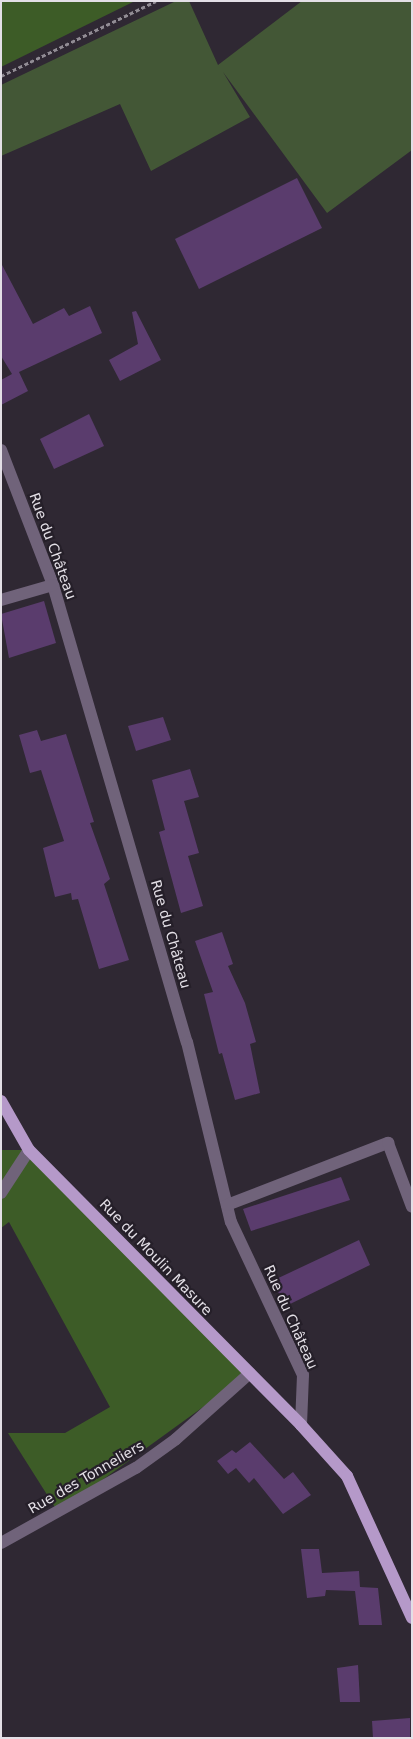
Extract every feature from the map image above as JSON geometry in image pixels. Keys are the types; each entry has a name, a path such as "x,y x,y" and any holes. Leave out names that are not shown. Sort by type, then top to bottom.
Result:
{"main road":[{"name":"Rue du Moulin Masure","path":"1,1101 29,1150 250,1372 348,1476 412,1618"}],"street":[{"name":"Rue du Château","path":"1,450 53,585 187,1042 231,1222 303,1375 301,1425"},
{"path":"1,600 53,585"},
{"path":"227,1205 388,1143 412,1207"},
{"path":"1,1193 29,1150"},
{"name":"Rue des Tonneliers","path":"1,1544 136,1468 176,1439 250,1372"}],"path":[{"path":"1,76 156,1"}],"green space":[{"path":"1,1 135,1 1,67"},
{"path":"176,1 189,1 218,65 302,1 412,1 412,150 327,213 223,72 250,117 151,171 120,104 1,156 1,85"},
{"path":"1,1150 29,1150 250,1373 58,1512 8,1433 65,1433 110,1407 9,1222 1,1228"}],"building":[{"path":"297,178 322,228 199,289 175,239"},
{"path":"1,263 33,324 64,308 69,316 90,306 102,333 19,372 28,391 1,405 1,380 12,374 1,356"},
{"path":"136,311 161,360 120,381 109,360 138,344 132,312"},
{"path":"89,414 104,446 54,469 40,439"},
{"path":"44,601 56,643 9,658 1,614"},
{"path":"163,717 171,740 136,751 128,726"},
{"path":"37,730 41,741 66,734 94,822 90,823 110,879 104,884 129,960 99,969 78,899 72,900 71,893 55,897 43,848 64,841 41,770 30,773 19,735"},
{"path":"190,769 199,797 184,801 199,853 188,856 203,906 181,913 159,832 165,830 152,780"},
{"path":"222,932 233,964 228,966 245,1003 256,1042 250,1044 260,1093 235,1100 222,1053 219,1054 204,994 213,992 195,941"},
{"path":"341,1177 350,1200 251,1231 243,1209"},
{"path":"359,1240 370,1265 286,1306 272,1281"},
{"path":"250,1442 284,1479 293,1472 311,1495 283,1514 254,1478 249,1483 236,1468 228,1474 217,1461 232,1450 236,1453"},
{"path":"301,1549 319,1549 322,1573 359,1571 360,1587 378,1588 382,1625 359,1625 355,1591 326,1590 325,1596 307,1598"},
{"path":"358,1665 360,1702 340,1702 337,1668"},
{"path":"410,1718 410,1738 373,1738 372,1721"}]}
